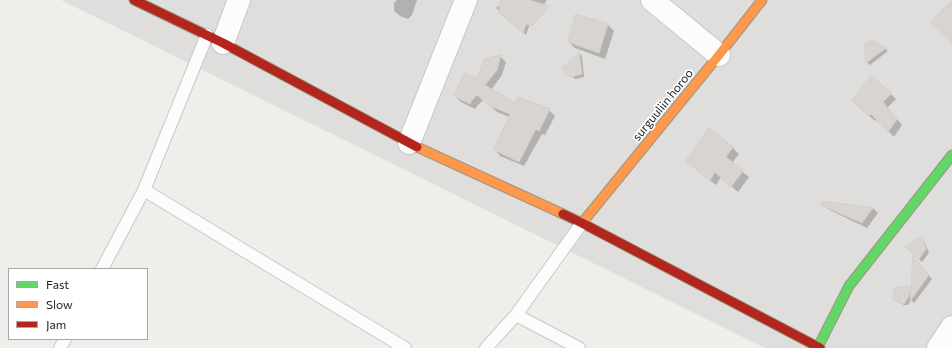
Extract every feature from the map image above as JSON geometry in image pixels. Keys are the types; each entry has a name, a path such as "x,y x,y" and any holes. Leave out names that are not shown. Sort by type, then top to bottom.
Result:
{"street":[{"path":"134,0 215,39 409,143 582,223 819,348 849,286 952,156"},
{"path":"215,39 239,0"},
{"path":"409,143 466,0"},
{"path":"652,0 719,56"},
{"name":"surguuliin horoo","path":"582,223 719,56 762,0"},
{"path":"938,348 952,327"}],"lane":[{"path":"103,268 144,190 215,39"},
{"path":"144,190 405,348"},
{"path":"486,348 516,315 582,223"},
{"path":"516,315 579,348"}],"shaded area":[{"path":"61,0 952,0 952,348 765,348"}],"building":[{"path":"501,0 529,0 549,6 532,26 526,24 523,33 499,11"},
{"path":"952,1 952,43 930,22"},
{"path":"576,14 608,24 599,53 568,42"},
{"path":"872,40 886,48 866,63 864,45"},
{"path":"579,52 582,74 571,77 562,69"},
{"path":"501,55 497,70 485,85 515,103 518,97 550,109 539,131 536,129 519,162 494,150 510,114 490,106 477,95 470,104 454,96 464,73 477,79 484,60"},
{"path":"871,76 892,93 883,102 897,119 888,132 871,114 869,116 852,101"},
{"path":"709,128 733,147 726,157 743,171 731,187 715,172 710,180 686,161"},
{"path":"822,201 873,208 862,223 821,205"},
{"path":"922,237 926,249 919,259 905,247"},
{"path":"913,256 929,275 910,301 911,289 904,304 893,300 894,288 911,286"}],"traffic: fast":[{"path":"818,347 849,286 952,155"}],"traffic: slow":[{"path":"582,223 762,0"},
{"path":"417,147 563,214"}],"traffic: jam":[{"path":"134,0 223,43 417,147"},
{"path":"563,214 820,348"}]}
